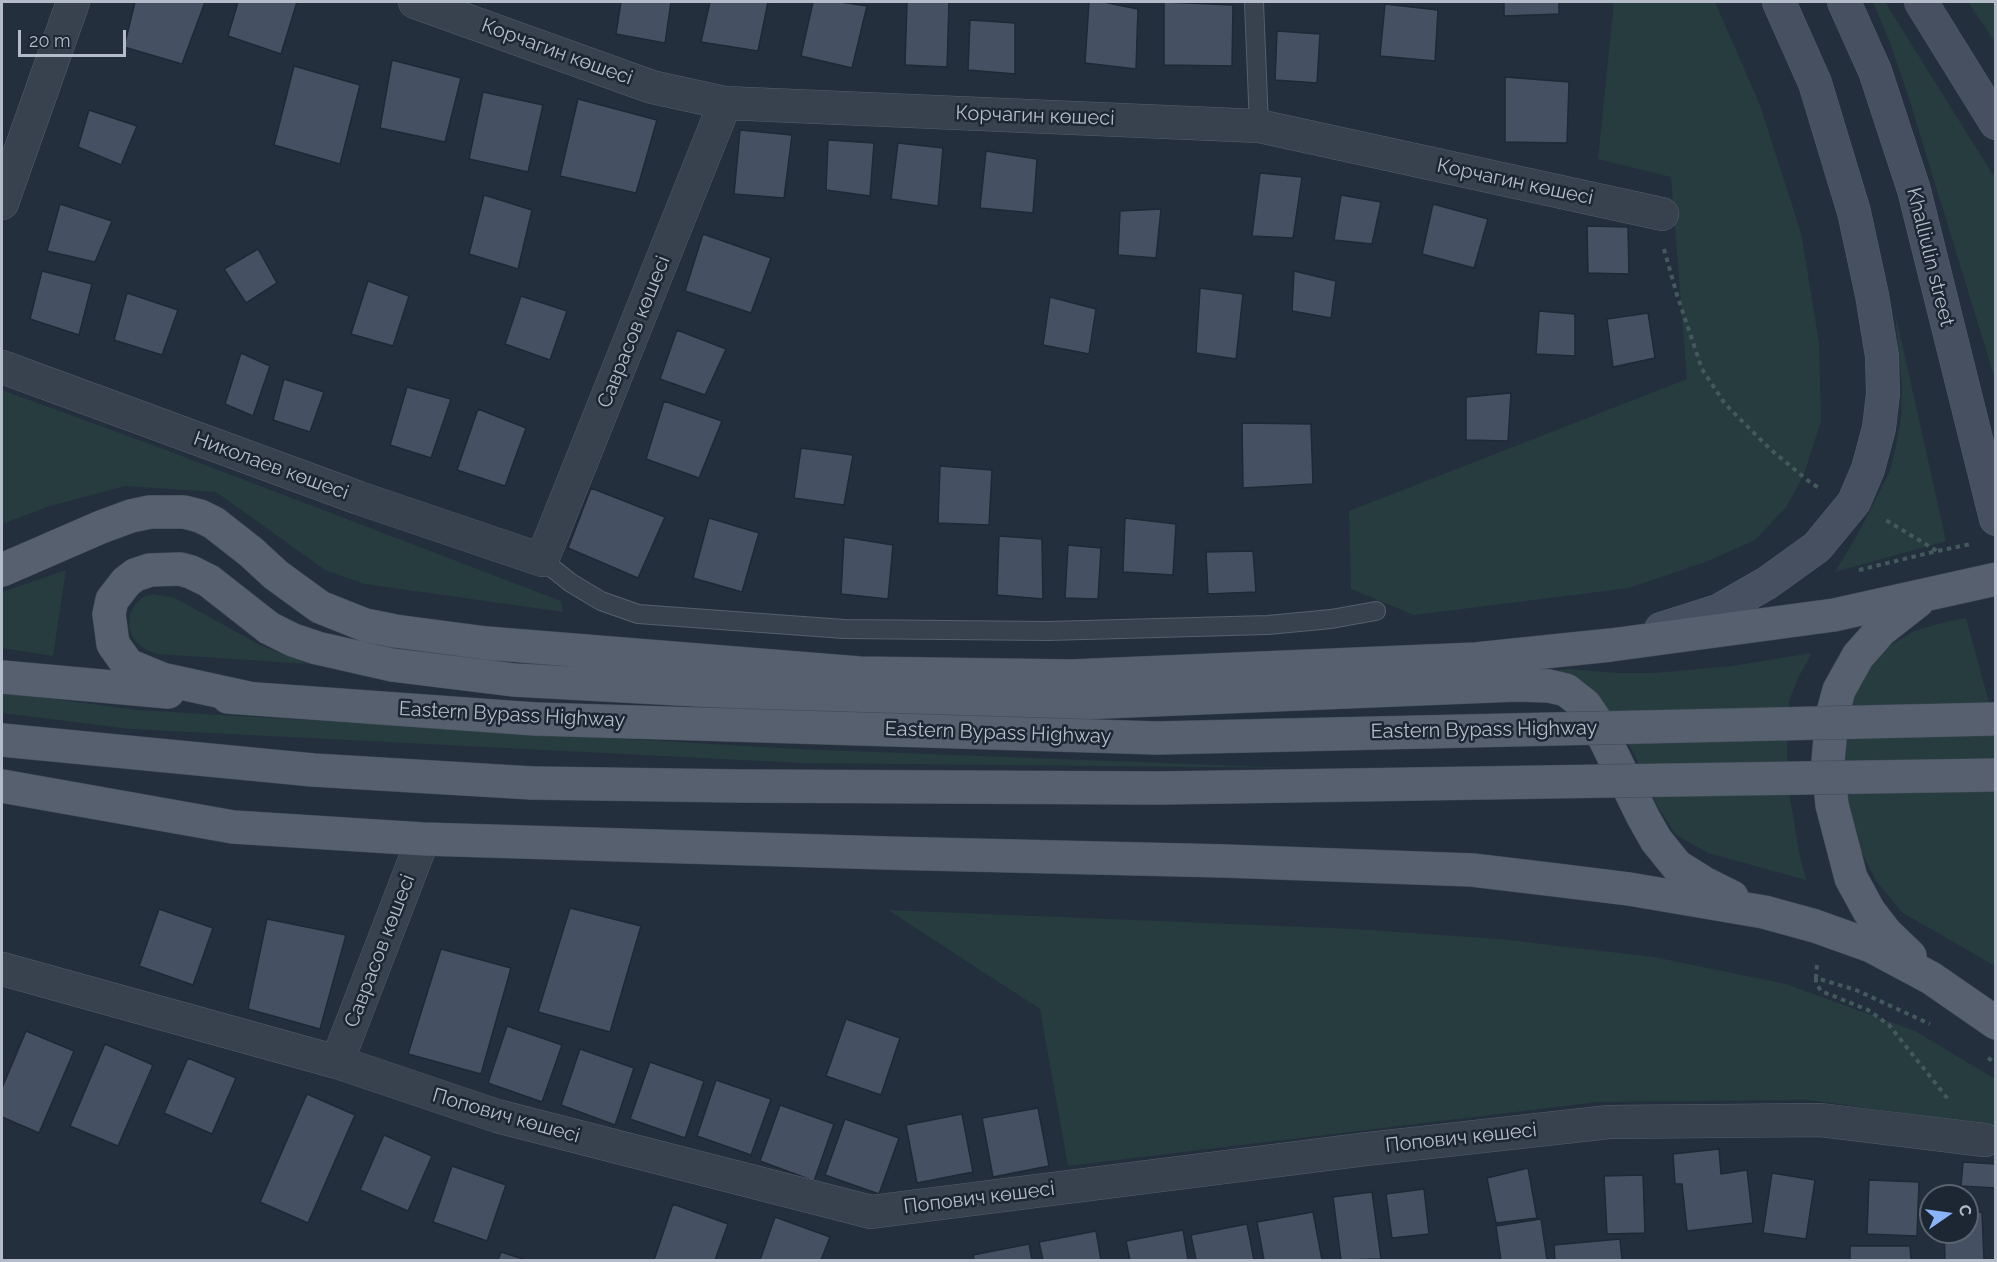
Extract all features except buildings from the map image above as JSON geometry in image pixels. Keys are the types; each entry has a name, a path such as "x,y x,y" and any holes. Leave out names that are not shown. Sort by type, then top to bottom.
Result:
{"main road":[{"path":"1611,645 1718,611 1767,583 1817,547 1854,502 1868,469 1879,428 1883,394 1882,356 1872,295 1854,212 1815,82 1779,2"},
{"name":"Khalliulin street","path":"1844,2 1875,71 1914,190 1995,519"},
{"path":"1921,2 1995,123"},
{"path":"2,570 117,520 150,512 184,512 214,523 301,595 320,607 365,625 394,631 486,643 859,673 1071,676 1476,660 1611,645 1834,615 1995,579"},
{"path":"249,698 162,679 128,665 113,644 108,614 112,600 126,582 135,575 150,570 180,569 209,581 269,628 293,640 317,648 392,665 514,680 861,699 1079,703 1549,686 1566,690 1585,705 1596,721 1642,817 1656,840 1677,866 1704,884 1764,912"},
{"path":"1924,596 1881,630 1858,656 1839,690 1832,717 1828,761 1832,806 1851,878 1869,911 1886,933 1931,978"},
{"name":"Eastern Bypass Highway","path":"2,677 79,685 535,719 1157,738 1995,719"},
{"path":"2,740 313,770 531,783 1159,788 1995,775"},
{"path":"2,786 233,827 423,839 1472,870 1629,889 1764,912 1815,926 1871,945 1931,978 1995,1023"}],"street":[{"path":"2,203 73,2"},
{"name":"Корчагин көшесі","path":"416,2 456,8 652,87 725,103 1259,126 1662,214"},
{"name":"Саврасов көшесі","path":"542,560 725,103"},
{"name":"Николаев көшесі","path":"2,367 359,498 542,560"},
{"name":"Саврасов көшесі","path":"337,1062 423,839"},
{"name":"Попович көшесі","path":"2,969 337,1062 497,1116 871,1212 1367,1149 1608,1122 1821,1120 1985,1140"}],"lane":[{"path":"1254,2 1259,126"},
{"path":"542,560 571,583 602,601 638,614 844,629 1048,631 1268,625 1331,619 1376,611"}],"path":[{"path":"1662,214 1664,251 1702,369 1725,404 1770,448 1812,484 1829,492"},
{"path":"1876,514 1937,551"},
{"path":"1848,573 1948,549"},
{"path":"1818,964 1816,984 1821,991 1868,1011 1889,1025 1950,1101"},
{"path":"1816,978 1856,990 1931,1024"},
{"path":"1986,1057 1995,1063"}],"green space":[{"path":"1614,2 1715,2 1760,105 1801,233 1819,342 1821,421 1804,474 1787,506 1755,540 1708,561 1629,588 1414,615 1351,589 1349,511 1687,379 1671,177 1598,159"},
{"path":"1873,2 1885,2 1995,178 1995,379 1906,89"},
{"path":"1968,2 1995,2 1995,42"},
{"path":"1895,312 1946,541 1835,572 1859,532 1890,471 1896,446 1901,417 1902,387"},
{"path":"2,390 561,601 563,612 365,584 325,570 216,492 125,486 50,506 2,524"},
{"path":"66,570 53,656 2,648 2,592"},
{"path":"153,594 175,598 260,645 309,664 157,654 149,651 140,646 132,636 129,626 130,614 136,603 143,597"},
{"path":"1966,618 1995,721 1995,966 1903,913 1876,881 1857,842 1846,798 1843,752 1848,711 1857,683 1872,663 1890,646 1914,631"},
{"path":"1812,653 1798,678 1789,701 1787,753 1788,786 1806,880 1708,853 1676,835 1658,807 1615,719 1543,671 1569,669 1654,673 1732,666"},
{"path":"2,692 137,710 797,749 1295,768 801,763 131,729 2,713"},
{"path":"888,910 1355,929 1499,939 1654,957 1786,984 1915,1031 1995,1079 1995,1126 1809,1100 1598,1102 1068,1166 1040,1009"}]}
